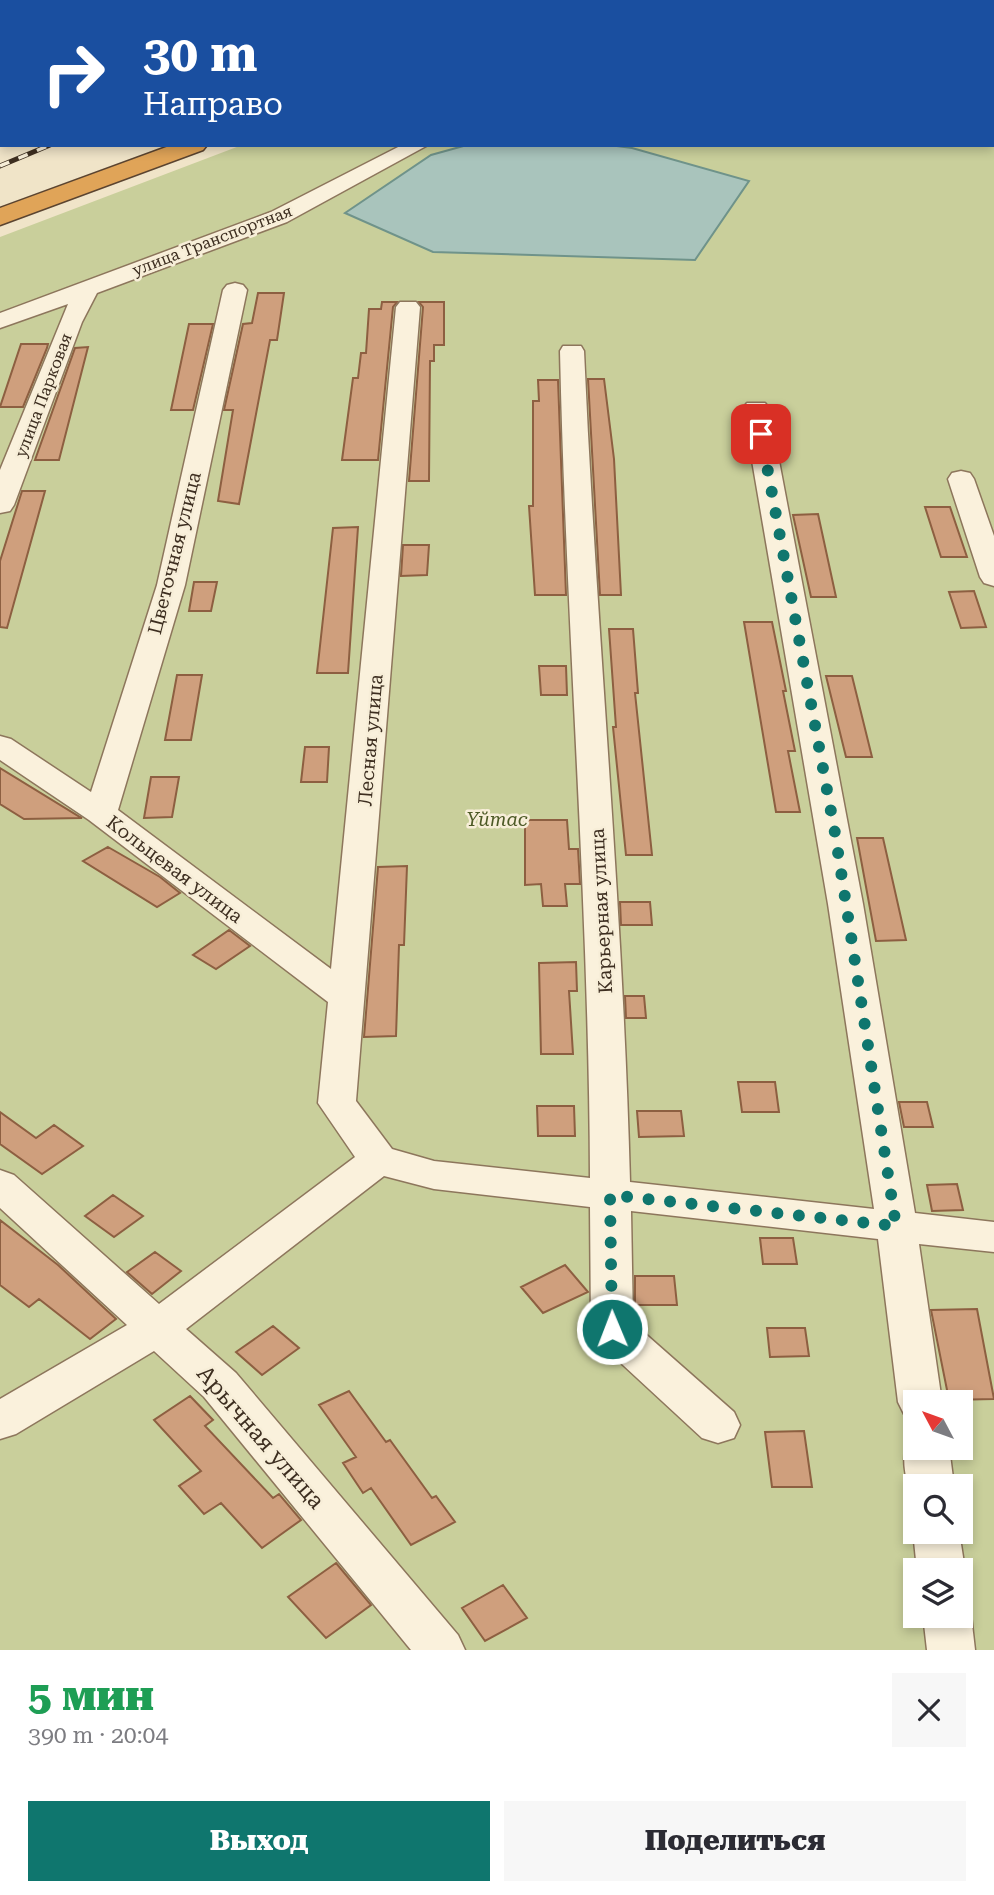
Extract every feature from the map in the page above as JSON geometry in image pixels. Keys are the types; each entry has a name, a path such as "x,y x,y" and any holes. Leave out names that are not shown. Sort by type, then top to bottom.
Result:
{"highway":[{"path":"0,200 146,147"},
{"path":"0,217 190,147"}],"street":[{"name":"улица Транспортная","path":"0,321 279,218 414,147"},
{"name":"улица Парковая","path":"0,505 71,322 89,286"},
{"name":"Цветочная улица","path":"100,813 171,585 235,290"},
{"name":"Лесная улица","path":"378,1160 337,1104 408,307"},
{"name":"Карьерная улица","path":"572,351 577,506 608,1049 612,1329 718,1425"},
{"path":"756,408 835,833 896,1226 918,1390"},
{"path":"961,479 994,577"},
{"name":"Кольцевая улица","path":"0,746 100,813 346,998"},
{"path":"0,1421 157,1328 378,1160 433,1175 994,1237"},
{"name":"Арычная улица","path":"0,1185 220,1385 441,1650"},
{"path":"948,1628 951,1650"}],"green space":[{"name":"Үйтас","path":"237,147 994,147 994,1650 0,1650 0,237"}],"water":[{"path":"460,147 624,147 749,181 695,260 433,252 345,213 431,155"}],"building":[{"path":"258,293 284,293 277,340 270,340 239,504 218,501 233,410 224,410 243,324 252,323"},
{"path":"382,302 397,302 393,307 378,460 342,460 353,378 358,378 361,353 366,353 369,309 381,309"},
{"path":"419,302 444,302 444,345 434,345 434,361 430,361 429,481 409,481 423,307"},
{"path":"189,324 213,324 193,410 171,410"},
{"path":"21,344 48,344 23,407 0,407"},
{"path":"88,347 59,460 35,460 75,348"},
{"path":"588,379 604,379 614,459 621,595 600,595"},
{"path":"538,380 558,380 566,595 535,595 529,506 533,506 533,401 539,401"},
{"path":"22,491 45,491 7,628 0,627 0,561"},
{"path":"925,507 950,507 967,557 941,557"},
{"path":"818,514 836,597 811,597 793,515"},
{"path":"358,527 348,673 317,673 333,528"},
{"path":"403,545 429,545 427,575 401,576"},
{"path":"194,582 217,582 211,611 189,611"},
{"path":"974,591 986,627 961,628 949,592"},
{"path":"744,622 772,622 795,751 788,751 800,812 776,812"},
{"path":"609,629 633,629 638,693 635,693 652,855 626,855 613,727 616,727"},
{"path":"539,666 566,666 567,695 541,695"},
{"path":"177,675 202,675 191,740 165,740"},
{"path":"826,676 852,676 872,757 846,757"},
{"path":"305,747 329,747 327,782 301,782"},
{"path":"0,768 82,818 24,819 0,804"},
{"path":"151,777 179,777 172,817 144,818"},
{"path":"525,820 567,820 569,849 578,849 580,884 565,884 567,906 543,906 541,884 525,885"},
{"path":"857,838 883,838 906,940 876,941"},
{"path":"108,847 160,877 180,893 157,907 83,861"},
{"path":"407,866 404,945 399,945 396,1036 364,1037 378,867"},
{"path":"620,902 650,902 652,925 621,925"},
{"path":"229,930 250,946 216,969 193,955"},
{"path":"576,962 577,991 569,991 573,1054 541,1054 539,963"},
{"path":"625,996 644,996 646,1018 626,1018"},
{"path":"738,1082 775,1082 779,1112 742,1112"},
{"path":"899,1102 927,1102 933,1127 904,1127"},
{"path":"537,1106 574,1106 575,1136 538,1136"},
{"path":"637,1111 681,1111 684,1136 639,1137"},
{"path":"0,1112 36,1138 54,1125 83,1146 42,1174 0,1144"},
{"path":"957,1184 963,1210 932,1211 927,1185"},
{"path":"113,1195 143,1216 114,1237 85,1216"},
{"path":"0,1220 58,1265 116,1319 90,1339 39,1299 29,1307 0,1285"},
{"path":"760,1238 793,1238 797,1264 763,1264"},
{"path":"155,1252 181,1271 152,1294 127,1272"},
{"path":"565,1265 588,1292 543,1313 521,1287"},
{"path":"635,1276 674,1276 677,1305 635,1305"},
{"path":"977,1309 994,1399 973,1399 973,1390 947,1390 931,1310"},
{"path":"273,1326 299,1348 262,1375 236,1352"},
{"path":"767,1328 805,1328 809,1356 770,1357"},
{"path":"349,1391 386,1442 390,1440 432,1498 436,1496 455,1522 411,1545 371,1488 363,1493 343,1463 356,1457 319,1405"},
{"path":"190,1396 213,1420 205,1426 273,1498 279,1494 301,1520 262,1548 221,1503 204,1514 179,1486 201,1471 154,1420"},
{"path":"804,1431 812,1487 772,1487 765,1432"},
{"path":"336,1563 371,1605 326,1638 288,1597"},
{"path":"503,1585 527,1618 485,1641 462,1608"}],"railway":[{"path":"0,166 45,147"}],"route":[{"path":"612,1329 610,1195 896,1226 835,833 761,434"}]}
